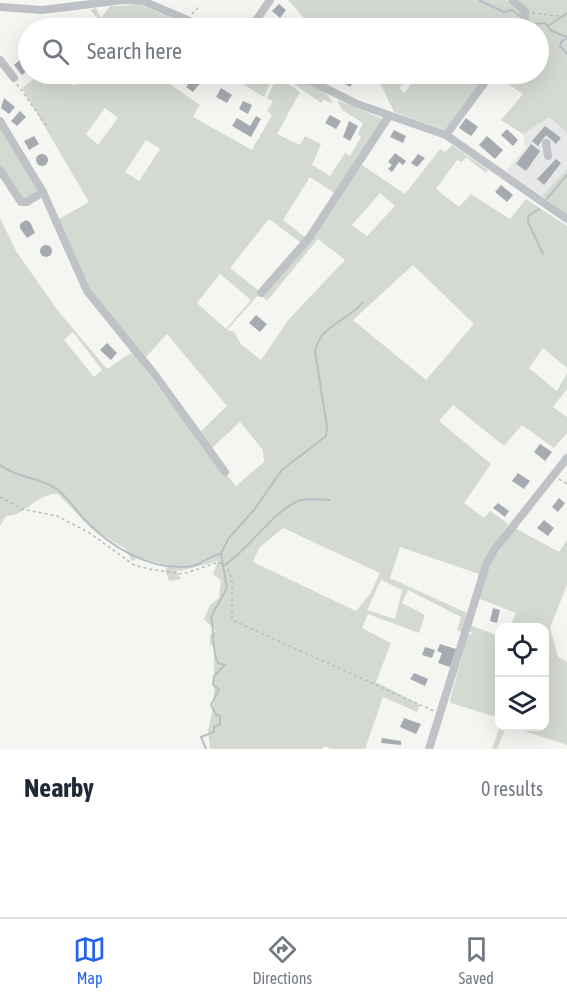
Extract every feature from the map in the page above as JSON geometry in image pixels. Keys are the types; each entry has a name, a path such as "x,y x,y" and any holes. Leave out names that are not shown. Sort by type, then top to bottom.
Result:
{"street":[{"path":"0,7 42,9 123,0 143,1 183,18"},
{"path":"257,18 270,0"},
{"path":"512,0 526,14 524,18"},
{"path":"0,60 14,78"},
{"path":"317,84 389,116 446,135 567,219"},
{"path":"446,135 484,84"},
{"path":"261,293 309,238 389,116"},
{"path":"0,121 43,192 70,248 87,291 154,375 225,472"},
{"path":"546,143 548,156"},
{"path":"0,170 21,202 27,202 43,192"},
{"path":"429,749 486,565 495,549 567,458"}],"path":[{"path":"190,18 198,8"},
{"path":"526,14 567,17"},
{"path":"14,78 18,84"},
{"path":"18,84 48,128"},
{"path":"553,475 567,484"},
{"path":"0,497 22,509 57,516 88,532 134,565 149,570 183,574 216,563 226,564 230,568 232,580 232,620 441,714"}],"shaded area":[{"path":"288,0 506,0 523,14 521,18 304,18"},
{"path":"515,0 567,0 567,133 549,117 523,134 501,120 523,94 508,84 549,84 549,18 527,18 528,16"},
{"path":"140,5 171,18 101,18 110,6"},
{"path":"96,8 101,18 97,18 91,10"},
{"path":"27,84 72,84 74,86 76,84 170,84 200,105 193,117 252,150 272,115 267,111 273,101 267,98 273,84 288,84 300,92 277,134 300,145 305,136 321,144 312,165 330,176 345,153 350,156 361,137 358,134 363,123 342,110 337,100 383,119 336,194 310,177 283,220 306,238 301,243 269,219 230,268 259,291 259,294 227,330 234,332 241,344 261,360 289,319 345,260 318,239 267,301 262,296 324,221 362,165 405,194 440,149 445,152 452,145 488,170 486,173 466,157 462,162 457,160 436,189 459,207 471,194 510,219 526,199 567,226 567,368 543,348 529,368 557,391 567,373 567,389 553,407 567,417 567,433 554,448 522,425 504,446 453,405 439,421 491,464 464,503 484,518 490,511 508,524 479,574 400,547 390,578 467,613 462,632 457,630 461,617 408,590 402,603 425,615 419,633 368,614 362,628 391,643 376,682 420,705 417,712 383,697 365,749 332,749 324,746 322,749 210,749 208,731 214,703 214,645 210,645 210,635 216,631 204,619 210,605 219,598 221,580 213,574 218,561 181,571 176,570 181,579 169,581 165,570 169,565 138,558 132,561 126,549 91,528 58,494 44,497 14,515 6,516 0,526 0,218 16,251 58,311 107,369 131,353 135,356 204,448 236,486 264,462 263,450 240,422 211,449 91,290 59,219 89,202 22,88","holes":["105,108 118,118 98,145 86,134","146,140 160,149 139,181 125,172","380,193 395,206 367,236 352,225","413,265 474,324 426,380 353,320","220,274 251,300 226,329 197,303","73,332 102,370 94,377 64,340","167,334 227,406 201,431 146,357","283,528 380,573 370,594 356,611 253,562 259,548","381,580 402,590 395,619 367,610"]},
{"path":"243,84 270,84 264,97"},
{"path":"294,84 309,84 325,91 333,103 323,100 321,103"},
{"path":"380,84 403,84 399,88 405,93 411,84 481,84 445,130 394,112"},
{"path":"549,117 567,133 567,169 542,196 506,171 525,148 523,134"},
{"path":"0,127 38,190 22,201 0,165"},
{"path":"567,169 567,215 542,196"},
{"path":"515,528 559,552 567,540 567,585 550,628 558,657 567,662 567,745 523,731 549,731 549,623 512,623 516,613 478,598 492,561"},
{"path":"470,625 495,634 495,717 451,703 450,700 468,636 472,633 469,630"},
{"path":"498,731 505,731 497,749 492,749"}],"building":[{"path":"279,4 286,10 280,18 272,11"},
{"path":"188,84 199,84 193,92 186,87"},
{"path":"221,88 232,95 227,103 216,97"},
{"path":"4,98 15,107 9,114 1,108"},
{"path":"243,101 252,105 248,114 239,109"},
{"path":"20,111 26,117 17,126 11,121"},
{"path":"330,115 341,121 336,129 325,123"},
{"path":"256,116 261,119 251,137 232,126 237,118 250,126"},
{"path":"466,118 478,127 471,136 459,128"},
{"path":"349,121 358,126 350,141 343,137"},
{"path":"545,126 561,138 556,144 546,135 538,146 532,141"},
{"path":"507,129 518,140 513,146 501,135"},
{"path":"394,130 406,136 403,143 390,137"},
{"path":"34,136 39,144 29,150 24,141"},
{"path":"487,136 503,150 495,159 479,145"},
{"path":"531,144 540,151 526,171 516,164"},
{"path":"395,153 406,161 403,165 399,162 392,172 388,169 392,165 388,162"},
{"path":"44,154 48,160 44,166 40,166 36,158"},
{"path":"418,154 425,158 417,167 411,163"},
{"path":"556,159 561,163 544,185 537,179"},
{"path":"501,185 513,195 507,202 495,192"},
{"path":"26,220 30,222 35,233 27,238 20,228 20,224"},
{"path":"48,245 52,251 48,257 44,257 40,249"},
{"path":"256,315 267,324 260,332 249,323"},
{"path":"107,343 117,353 111,360 100,350"},
{"path":"540,444 552,452 545,461 534,452"},
{"path":"518,473 530,481 524,489 512,481"},
{"path":"559,498 565,503 558,512 552,507"},
{"path":"498,503 509,511 505,517 493,508"},
{"path":"544,520 554,528 548,536 537,528"},
{"path":"493,608 500,610 497,623 490,621"},
{"path":"440,644 456,649 450,667 438,663 442,653 437,651"},
{"path":"425,647 435,650 432,658 422,655"},
{"path":"414,673 428,679 425,686 410,679"},
{"path":"404,718 421,724 416,734 400,727"},
{"path":"382,738 401,741 401,745 381,743"}],"waterway":[{"path":"479,0 504,12 512,10 523,18"},
{"path":"549,25 567,13"},
{"path":"549,29 567,37"},
{"path":"567,38 561,42 560,46 567,54"},
{"path":"546,200 567,175"},
{"path":"539,209 528,216 528,222 543,254"},
{"path":"221,554 228,539 254,510 282,470 326,436 327,427 315,351 323,335 363,302"},
{"path":"0,465 14,473 52,486 107,539 143,560 183,567 196,565 221,554 227,588 211,617 216,658 218,663 225,665 214,676 213,685 219,689 211,705 216,715 220,716 220,724 214,727 214,732 201,737 206,749"},
{"path":"223,566 271,520 291,505 304,499 330,500"}]}
